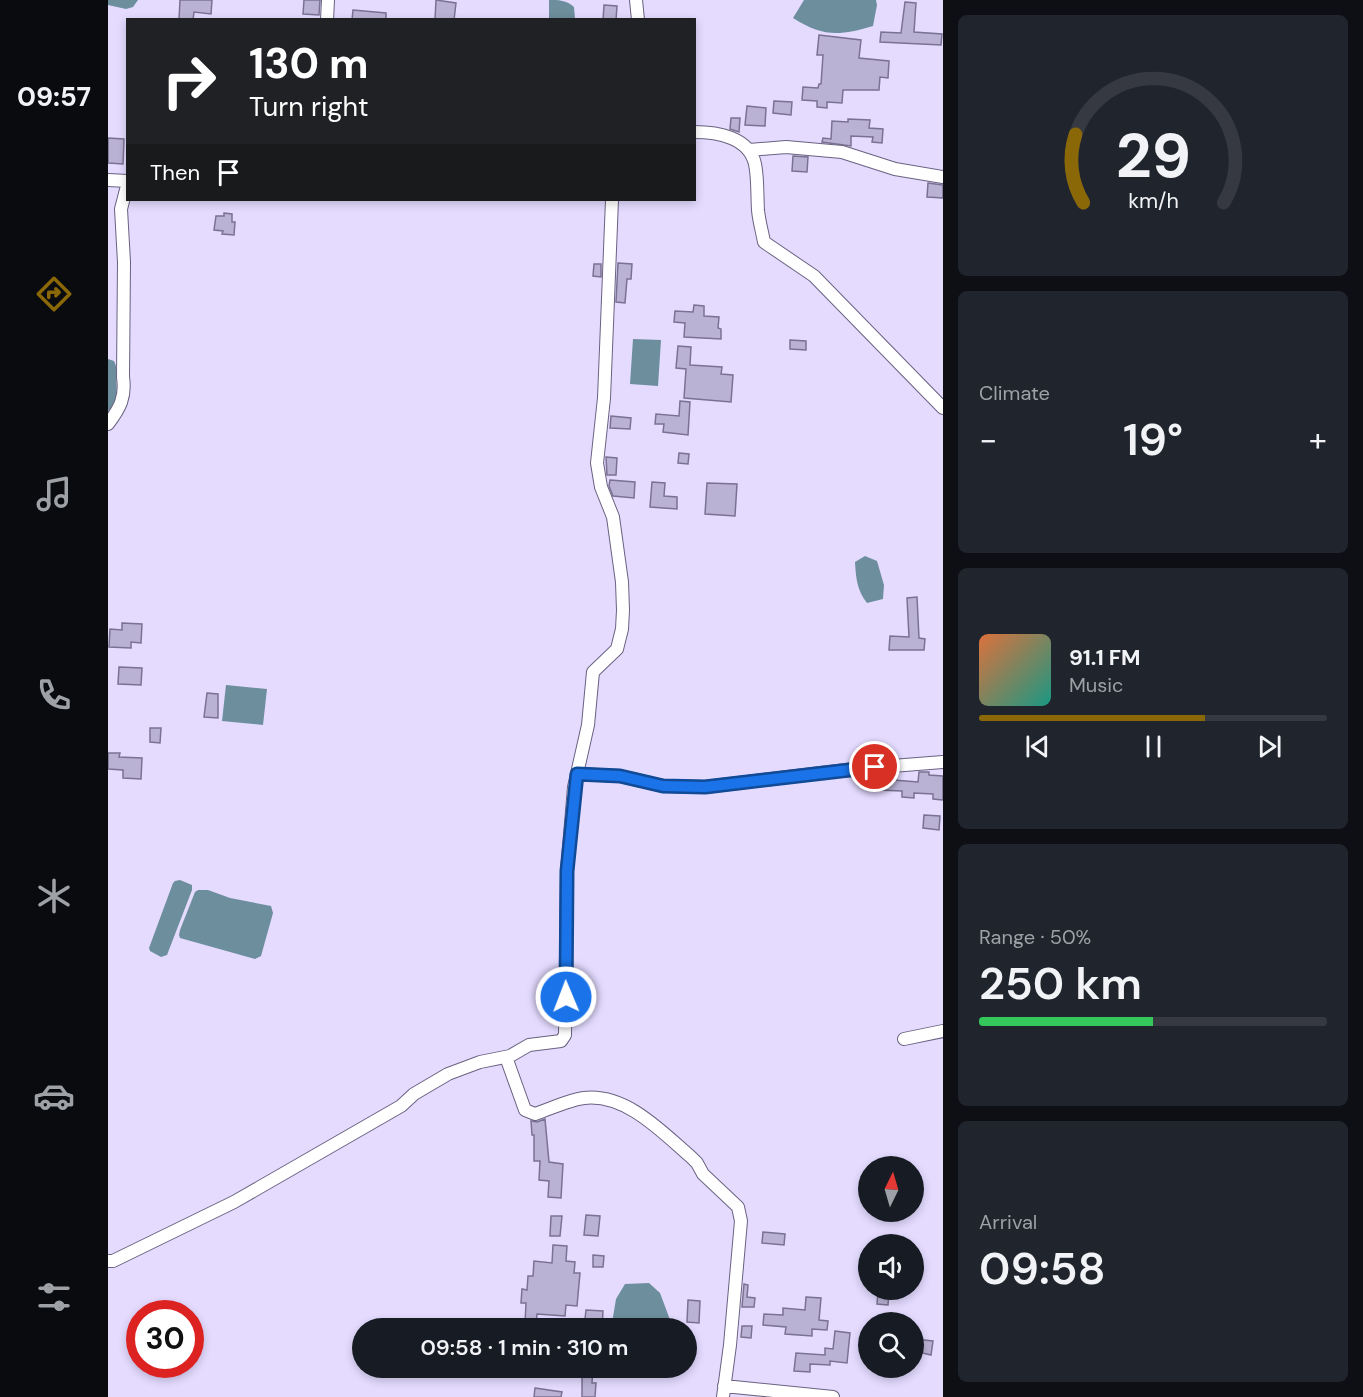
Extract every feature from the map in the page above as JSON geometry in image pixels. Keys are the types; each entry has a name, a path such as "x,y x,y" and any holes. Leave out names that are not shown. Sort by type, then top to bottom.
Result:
{"street":[{"path":"327,18 328,0"},
{"path":"636,0 638,18"},
{"path":"696,132 728,136 749,150 755,162 759,214 764,242 814,276 943,408"},
{"path":"749,150 786,147 842,152 895,168 943,177"},
{"path":"108,180 126,182"},
{"path":"108,424 120,408 124,394 124,262 121,209 126,190"},
{"path":"108,1261 113,1261 234,1202 401,1106 414,1094 448,1074 480,1062 506,1057 529,1045 561,1041 565,1035 567,871 577,774 588,725 593,672 617,649 622,628 622,582 614,517 601,487 597,463 604,398 612,201"},
{"path":"577,774 620,776 663,786 705,787 854,769 943,762"},
{"path":"904,1039 943,1031"},
{"path":"506,1057 525,1110 529,1113 535,1114 584,1098 629,1107 698,1163 703,1174 738,1207 741,1221 724,1392 833,1397"}],"water":[{"path":"108,0 138,0 133,7 126,9 108,5"},
{"path":"549,0 562,1 574,7 575,18 549,18"},
{"path":"804,0 876,0 873,26 841,33 813,29 793,18"},
{"path":"633,339 661,340 658,386 630,384"},
{"path":"108,359 114,361 116,366 117,402 108,411"},
{"path":"865,556 877,561 884,585 883,599 867,603 858,584 855,562"},
{"path":"226,685 267,689 263,725 222,721"},
{"path":"180,880 192,885 192,890 167,955 161,957 149,948 173,883"},
{"path":"208,890 230,898 271,906 273,913 261,956 255,959 180,938 180,930 195,892"},
{"path":"649,1283 660,1293 669,1318 613,1318 616,1299 625,1284"}],"building":[{"path":"180,0 212,0 211,14 194,12 193,18 179,18"},
{"path":"304,0 320,0 319,15 303,14"},
{"path":"436,0 456,3 454,18 435,18"},
{"path":"905,2 916,3 914,32 942,34 941,45 880,42 881,32 901,33"},
{"path":"604,5 617,6 616,18 603,18"},
{"path":"353,10 386,13 386,18 352,18"},
{"path":"819,35 861,40 859,58 889,61 888,78 880,77 879,90 843,90 842,103 827,102 827,108 817,107 817,101 802,100 803,87 818,88 821,84 823,55 817,55"},
{"path":"774,101 792,102 791,115 773,113"},
{"path":"747,106 766,108 765,126 745,125"},
{"path":"731,118 740,118 739,132 730,129"},
{"path":"848,119 870,120 869,128 883,129 882,143 872,142 873,137 851,136 851,146 822,142 823,138 831,139 832,121 848,122"},
{"path":"108,138 124,139 123,164 108,163"},
{"path":"793,156 808,157 807,172 792,171"},
{"path":"928,183 943,185 943,198 927,197"},
{"path":"224,213 232,214 232,222 235,222 234,235 222,234 223,231 214,230 216,216 224,216"},
{"path":"618,263 632,264 631,279 627,279 625,303 616,302"},
{"path":"594,264 601,264 601,277 593,276"},
{"path":"694,305 704,306 704,316 719,317 718,328 721,329 721,339 684,337 685,323 674,322 675,311 693,312"},
{"path":"790,340 806,341 806,350 790,349"},
{"path":"678,346 691,347 690,365 722,367 721,374 733,375 731,402 684,398 686,369 676,368"},
{"path":"680,401 690,402 688,435 663,432 664,424 655,424 656,414 679,416"},
{"path":"611,416 631,418 630,429 610,428"},
{"path":"679,453 689,454 688,464 678,463"},
{"path":"606,457 617,458 616,475 607,475"},
{"path":"610,480 635,482 634,498 613,496 609,486"},
{"path":"652,482 665,483 664,496 677,497 677,509 650,507"},
{"path":"707,483 737,484 735,516 705,514"},
{"path":"917,597 919,638 925,639 924,650 889,650 890,636 909,637 907,598"},
{"path":"122,623 142,624 141,643 131,642 131,648 109,647 110,629 122,630"},
{"path":"119,667 142,668 141,685 118,684"},
{"path":"207,693 218,694 218,718 204,717"},
{"path":"150,728 161,728 160,743 150,742"},
{"path":"108,753 120,753 119,757 142,758 141,779 123,778 123,770 108,769"},
{"path":"919,772 943,776 943,800 933,799 933,794 914,793 914,798 902,797 902,791 878,790 879,775 894,776 894,780 918,782"},
{"path":"924,815 940,816 939,830 923,828"},
{"path":"545,1119 549,1162 563,1164 561,1198 548,1197 549,1181 539,1180 540,1161 534,1161 534,1135 532,1135 531,1121 537,1122"},
{"path":"586,1215 600,1216 598,1236 584,1235"},
{"path":"551,1216 562,1216 560,1236 550,1236"},
{"path":"763,1232 785,1234 784,1245 762,1243"},
{"path":"553,1245 567,1246 566,1261 575,1262 574,1273 580,1273 577,1306 566,1305 565,1316 537,1314 537,1318 525,1318 526,1303 521,1303 522,1289 527,1290 528,1276 533,1276 534,1261 552,1263"},
{"path":"593,1255 604,1256 603,1267 593,1267"},
{"path":"744,1284 748,1285 747,1297 755,1298 754,1307 742,1307"},
{"path":"806,1297 821,1298 819,1320 828,1321 827,1330 812,1329 812,1336 785,1334 786,1327 763,1325 764,1314 783,1315 783,1308 805,1310"},
{"path":"688,1300 700,1301 699,1323 697,1318 687,1318"},
{"path":"877,1300 888,1300 888,1305 877,1304"},
{"path":"586,1310 603,1311 603,1318 585,1318"},
{"path":"742,1326 752,1326 751,1338 741,1337"},
{"path":"835,1331 850,1333 847,1363 830,1361 830,1365 810,1364 810,1372 794,1371 796,1353 825,1355 825,1348 833,1349"},
{"path":"924,1340 933,1341 931,1355 924,1353"},
{"path":"582,1378 592,1378 592,1383 596,1383 595,1397 582,1397"},
{"path":"535,1388 562,1392 561,1397 534,1397"}],"route":[{"path":"566,997 567,871 577,774 620,776 663,786 705,787 875,767"}]}
